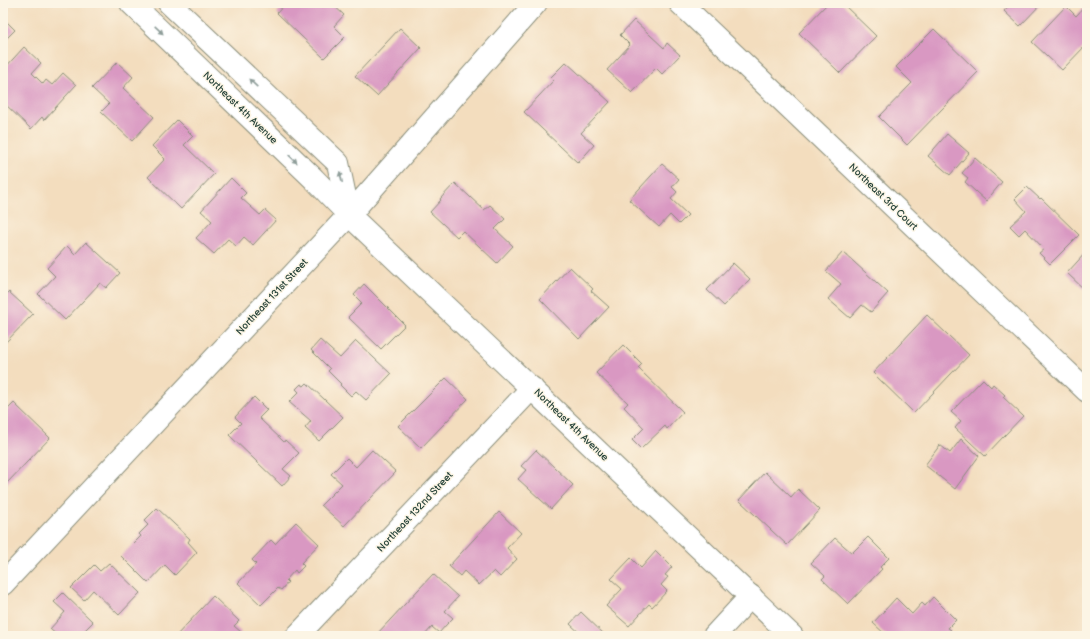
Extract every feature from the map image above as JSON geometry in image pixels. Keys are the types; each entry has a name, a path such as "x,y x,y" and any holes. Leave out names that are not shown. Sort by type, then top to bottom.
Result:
{"street":[{"name":"Northeast 4th Avenue","path":"130,3 792,636"},
{"path":"169,3 338,163 349,214"},
{"name":"Northeast 131st Street","path":"3,584 349,214 536,3"},
{"name":"Northeast 3rd Court","path":"680,3 1087,391"},
{"name":"Northeast 132nd Street","path":"297,636 532,388"},
{"path":"714,636 751,596"}],"building":[{"path":"286,3 331,3 344,15 334,26 345,37 324,58 277,13"},
{"path":"828,3 842,3 876,36 840,73 799,33"},
{"path":"1011,3 1042,3 1020,26 1004,11"},
{"path":"1087,4 1087,44 1062,70 1032,42 1066,6 1076,16"},
{"path":"3,18 15,30 3,42"},
{"path":"634,20 664,48 667,43 680,55 662,74 656,68 632,93 607,70 630,45 620,35"},
{"path":"400,28 421,48 377,96 355,76"},
{"path":"934,29 978,72 907,145 879,117 912,83 896,67"},
{"path":"24,47 41,63 32,73 43,84 46,80 52,85 63,73 76,85 44,120 42,117 31,129 3,102 3,70"},
{"path":"117,62 133,77 123,88 154,117 132,141 101,112 109,104 92,88"},
{"path":"566,62 610,102 581,133 594,145 578,163 524,112 553,81 550,78"},
{"path":"177,120 193,136 184,145 214,174 181,209 148,177 165,159 152,146"},
{"path":"947,134 969,153 950,175 928,156"},
{"path":"975,158 1002,182 986,201 965,182 968,178 962,173"},
{"path":"662,164 679,179 672,187 677,192 671,199 688,215 679,224 670,215 659,227 629,200"},
{"path":"231,178 246,193 241,198 260,215 265,210 276,220 253,245 244,237 236,246 228,239 214,254 196,238 212,221 201,211"},
{"path":"455,183 484,210 490,205 505,219 495,229 513,246 497,263 463,231 457,237 430,212"},
{"path":"1027,187 1040,199 1041,198 1079,235 1050,264 1039,253 1044,249 1025,229 1019,235 1010,226 1026,211 1015,199"},
{"path":"86,242 120,273 106,288 100,283 65,320 38,294 55,276 47,268 67,246 75,254"},
{"path":"1087,251 1087,292 1067,273"},
{"path":"843,252 888,293 871,312 862,305 850,318 828,299 841,284 826,271"},
{"path":"733,263 750,279 724,306 707,290"},
{"path":"570,267 593,289 591,291 609,307 579,339 540,299"},
{"path":"364,284 405,325 381,349 348,317 362,303 354,295"},
{"path":"9,292 33,314 3,345 3,298"},
{"path":"927,315 969,355 914,413 873,373"},
{"path":"320,340 340,358 356,341 391,374 366,400 356,391 351,396 328,371 330,369 311,350"},
{"path":"623,345 642,364 638,368 683,412 667,429 665,426 641,449 632,440 644,428 624,407 628,403 596,373"},
{"path":"446,378 468,399 421,448 398,426"},
{"path":"983,379 991,387 993,384 1005,395 1003,397 1023,416 985,456 955,428 961,421 951,412"},
{"path":"307,383 343,417 319,441 305,428 311,421 289,402 299,392 296,389 301,384 304,386"},
{"path":"254,397 267,410 259,418 284,442 285,440 299,453 283,469 291,476 282,486 229,435 241,423 235,417"},
{"path":"14,403 50,438 6,484 3,481 3,414"},
{"path":"961,439 979,456 955,489 925,465 940,445 950,453"},
{"path":"372,450 396,472 344,526 321,505 342,484 331,474 347,458 356,467"},
{"path":"536,450 573,485 551,509 518,479 526,470 521,466"},
{"path":"765,472 791,497 798,489 820,510 787,545 739,500"},
{"path":"157,508 190,539 188,542 197,552 175,575 165,565 148,583 121,556 141,536 139,534 148,525 144,521"},
{"path":"499,512 521,533 507,548 517,559 500,577 494,571 479,585 464,571 460,576 449,566"},
{"path":"296,522 319,544 301,563 304,566 297,573 295,570 286,580 288,582 281,590 278,588 261,605 238,583 256,564 252,560 271,540 275,544"},
{"path":"868,537 889,558 880,567 882,569 848,604 822,579 825,576 811,563 835,538 852,553"},
{"path":"656,551 672,567 665,575 668,577 661,585 667,591 652,607 649,604 629,626 606,606 622,589 611,579 631,558 641,568"},
{"path":"109,563 140,593 119,615 93,590 84,600 71,588 94,565 100,571"},
{"path":"433,574 458,597 445,611 453,618 439,633 432,627 424,636 377,636 376,635"},
{"path":"63,593 93,622 85,630 88,634 86,636 58,636 50,629 65,612 54,602"},
{"path":"213,596 239,621 234,626 241,632 238,636 176,636"},
{"path":"933,597 956,620 948,628 951,630 945,636 887,636 873,623 896,598 912,614 922,603 925,606"},
{"path":"581,612 606,636 583,636 570,624"}]}
